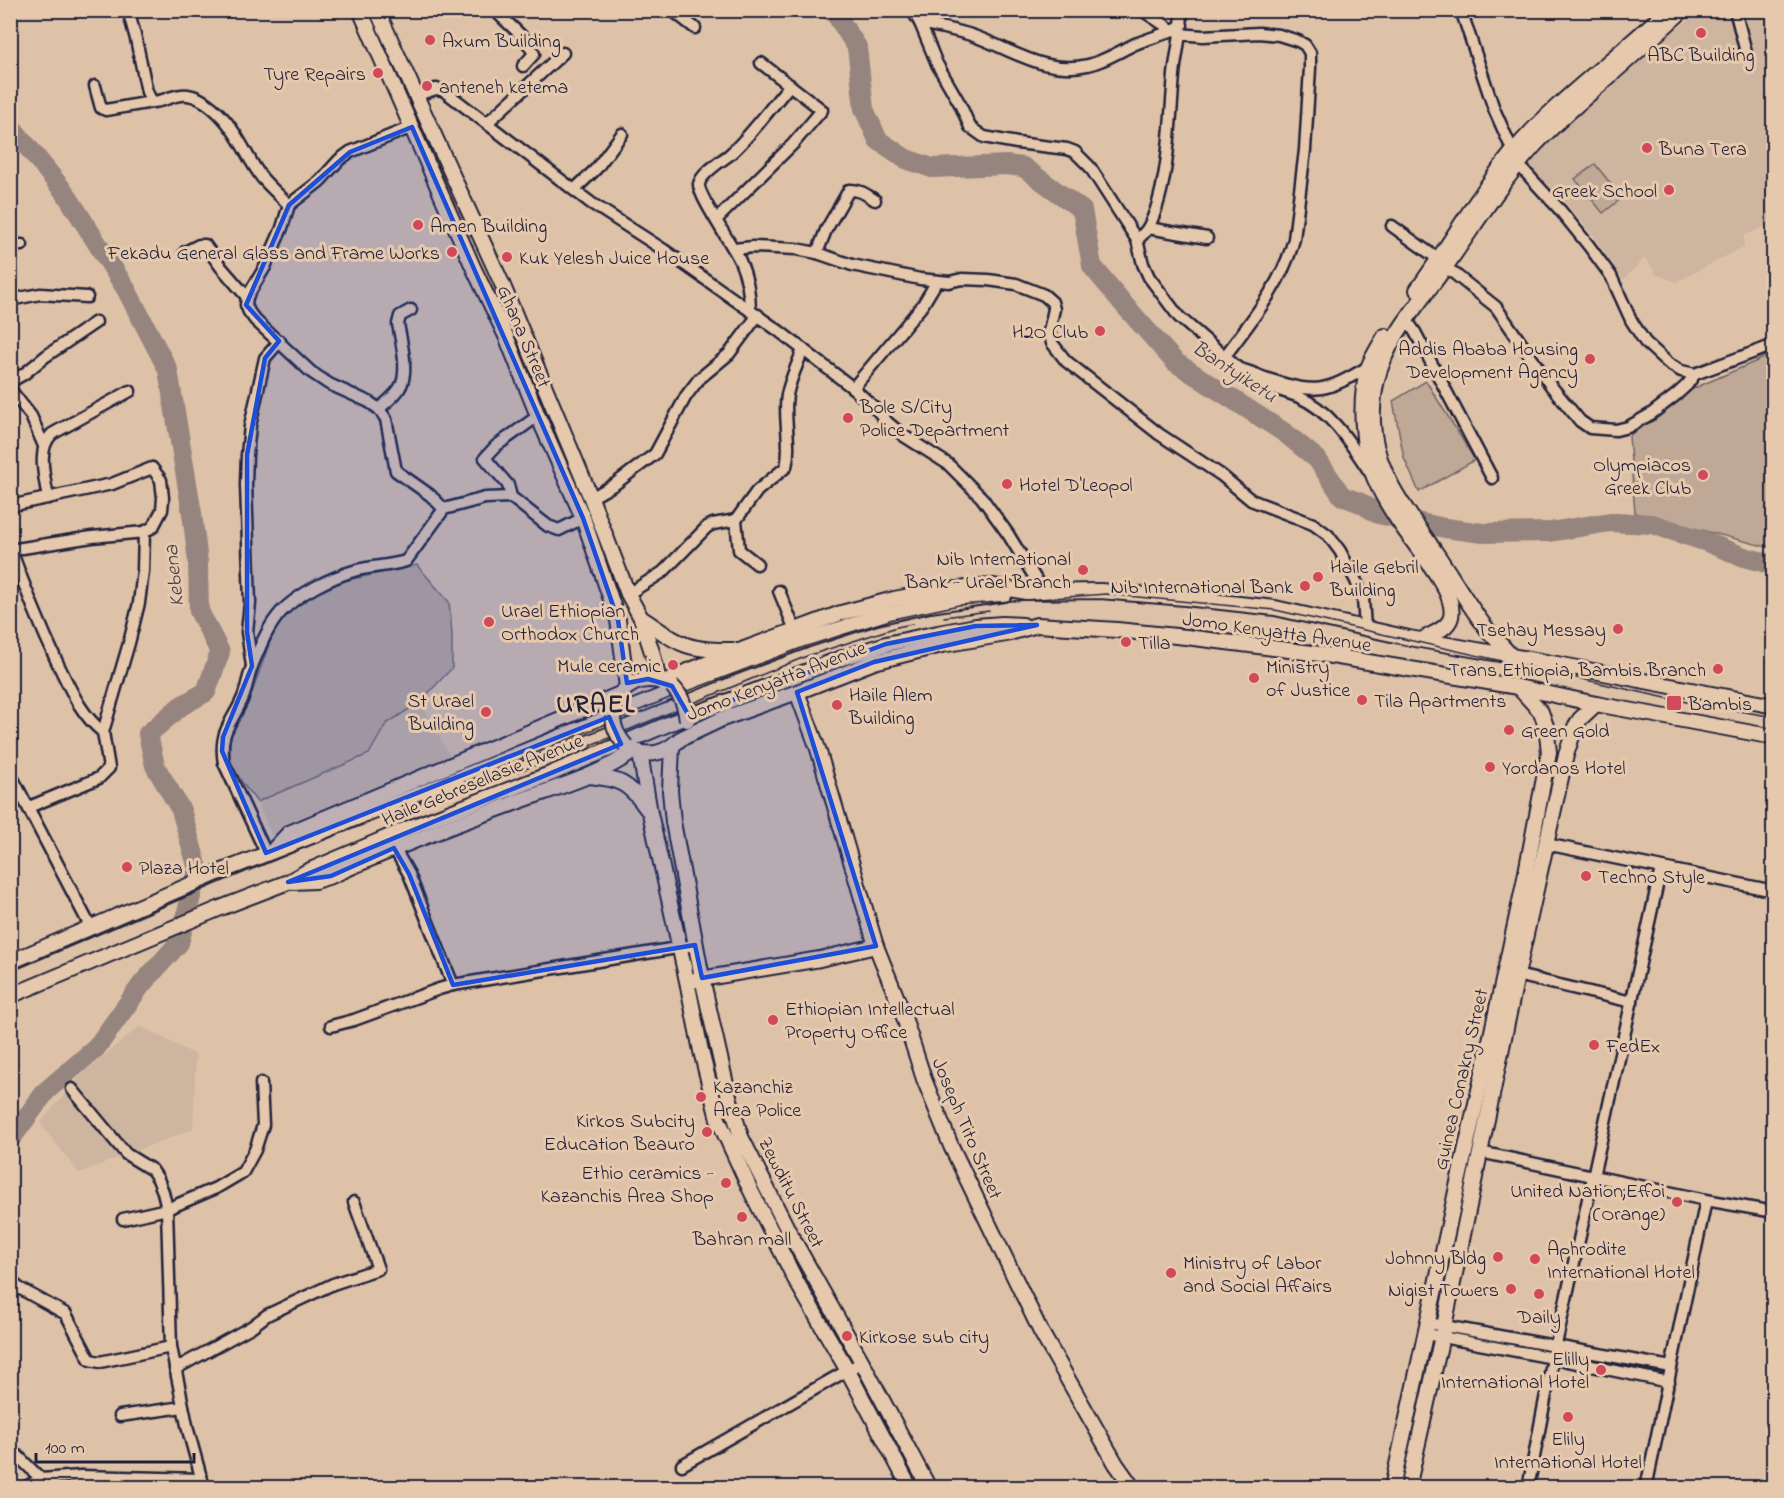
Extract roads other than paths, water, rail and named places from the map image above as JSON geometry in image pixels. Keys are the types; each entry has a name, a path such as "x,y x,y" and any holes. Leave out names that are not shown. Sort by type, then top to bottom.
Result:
{"main road":[{"name":"Ghana Street","path":"377,10 503,286 591,498 628,594 641,618 665,683"},
{"path":"1515,159 1544,120 1640,37 1667,10"},
{"path":"1397,506 1374,436 1373,405 1380,368 1388,347 1490,183 1683,10"},
{"name":"Ghana Street","path":"363,11 473,267 506,336 583,518 618,620 620,695"},
{"path":"1442,263 1385,337 1368,367 1363,424 1366,445 1375,480 1397,506 1432,558 1511,656"},
{"path":"1423,639 1447,626 1451,610 1432,558"},
{"path":"665,683 683,673 795,630 884,602 932,592 976,587 994,586 1025,592"},
{"name":"Jomo Kenyatta Avenue","path":"91,928 269,852 806,640 877,617 930,605 1025,592 1100,591 1264,606 1409,638 1773,706"},
{"path":"641,618 686,645 707,650 739,651"},
{"name":"Haile Gebresellasie Avenue","path":"10,996 288,882 308,871 414,826 550,774 673,722 842,658 886,644 967,628 1002,624 1037,625"},
{"name":"Jomo Kenyatta Avenue","path":"676,742 722,719 874,662 942,645 1006,634 1037,625 1117,630 1288,649 1518,687 1773,737"},
{"path":"648,679 665,683 680,694 686,707 685,729 676,742 663,752 651,754 633,750 617,736 613,726 612,715 620,695 637,681 648,679"},
{"name":"Guinea Conakry Street","path":"1392,1488 1456,1186 1524,883 1548,752 1546,726 1541,712 1518,687"},
{"name":"Joseph Tito Street","path":"797,692 818,749 876,946 951,1146 1046,1342 1116,1464 1133,1488"},
{"name":"Haile Gebresellasie Avenue","path":"269,852 289,833 620,695"},
{"name":"Guinea Conakry Street","path":"1408,1488 1566,755 1575,727 1596,704"},
{"name":"Zewditu Street","path":"676,742 670,802 695,945 723,1072 741,1137 789,1232 929,1488"},
{"name":"Haile Gebresellasie Avenue","path":"288,882 315,881 331,876 394,848 586,776 622,760 633,750"},
{"name":"Zewditu Street","path":"633,750 650,813 701,1051 718,1119 795,1279 848,1371 910,1488"},
{"path":"1548,752 1566,755"},
{"path":"586,776 611,778 622,782 639,797 650,813"},
{"path":"1524,883 1537,888"},
{"path":"10,962 91,928"},
{"path":"687,981 820,959 876,946"},
{"path":"1400,1452 1415,1455"}],"street":[{"path":"128,10 147,92 152,102"},
{"path":"495,10 532,49 534,54 523,66"},
{"path":"672,10 695,28"},
{"path":"912,10 970,128 984,137 1075,152 1090,167 1137,240 1149,277 1179,317 1239,369 1289,385 1320,389 1343,382 1368,367"},
{"path":"1142,10 1178,30 1203,36 1279,34 1305,45 1310,53 1305,150 1291,251 1273,288 1224,356"},
{"path":"1137,240 1148,228 1164,172 1182,10"},
{"path":"1461,10 1494,110 1515,159 1560,210 1611,276 1631,320 1645,342 1669,364 1681,371 1695,374 1773,345"},
{"path":"1735,10 1746,52"},
{"path":"920,23 973,36 1026,59 1065,67 1088,65 1123,49 1178,30"},
{"path":"488,123 562,53"},
{"path":"717,219 792,144 822,110 761,63"},
{"path":"591,498 615,484 655,454 686,396 699,379 729,354 754,313 741,263 700,192 699,184 702,177 735,149 790,85"},
{"path":"95,86 101,108 106,110 160,102 178,95 187,94 196,97 211,107 231,127 248,159 264,180 289,205"},
{"path":"417,95 436,89 443,90 591,203 664,250 754,313 853,388 903,436 938,457 968,483 1002,526 1043,591"},
{"path":"412,127 339,159 320,181 289,205 282,228 265,267 247,297 246,305 249,312 311,372 329,384 379,409 386,418 396,471 430,495 444,509"},
{"path":"574,190 596,169 622,134"},
{"path":"817,253 826,230 849,190 862,192 875,200"},
{"path":"1392,226 1496,307 1551,386 1580,421 1590,428 1616,430 1640,421 1676,395 1695,374"},
{"path":"1148,228 1207,238"},
{"path":"10,245 22,245"},
{"path":"185,252 205,245 247,297"},
{"path":"734,249 753,247 795,249 817,253 852,265 937,281 949,282 962,279 1016,284 1044,295 1052,302 1054,309 1048,331 1052,343 1066,361 1159,434 1221,475 1251,500 1313,524 1328,535 1349,566 1360,589 1363,598 1365,628"},
{"path":"853,388 922,306 937,281"},
{"path":"10,300 40,294 87,297"},
{"path":"379,409 399,389 403,381 404,371 398,324 399,316 411,310"},
{"path":"1406,319 1492,478"},
{"path":"10,382 96,322"},
{"path":"252,666 247,632 250,603 247,455 250,426 265,358 280,341"},
{"path":"757,564 739,550 736,520 757,491 786,467 787,396 802,349"},
{"path":"1239,369 1241,376 1248,380 1301,398 1319,409 1348,441 1375,480 1390,483"},
{"path":"10,389 31,416 44,446"},
{"path":"48,498 44,468 46,440 52,434 130,391"},
{"path":"538,416 496,446 485,458 508,485 511,496 537,519 555,530 564,529 583,518"},
{"path":"10,506 112,484 152,468 162,480 162,510 153,527 144,532 92,537 11,550 43,632 76,702 90,722 103,732"},
{"path":"269,852 224,763 222,752 223,737 243,696 252,666 280,613 294,600 329,580 356,570 406,561 444,509 485,498 511,496"},
{"path":"628,594 663,572 707,527 736,520"},
{"path":"29,807 99,778 109,768 103,732 139,603 144,532"},
{"path":"779,591 795,630"},
{"path":"10,773 91,928"},
{"path":"1546,844 1773,891"},
{"path":"394,848 409,874 453,985"},
{"path":"1528,1488 1553,1358 1661,868"},
{"path":"331,1026 354,1020 439,988 695,945"},
{"path":"1517,975 1632,1002"},
{"path":"123,1219 167,1209 216,1188 243,1173 255,1150 263,1125 261,1083"},
{"path":"24,1488 41,1479 81,1482 203,1483 183,1407 171,1347 167,1209 163,1192 152,1170 126,1154 72,1089"},
{"path":"1480,1152 1773,1212"},
{"path":"1456,1186 1472,1190"},
{"path":"1646,1488 1706,1200"},
{"path":"175,1369 251,1327 267,1315 333,1284 378,1269 354,1202"},
{"path":"10,1281 66,1314 90,1360 100,1362 171,1347"},
{"path":"1427,1328 1553,1358 1669,1382"},
{"path":"1443,1331 1557,1345 1671,1367"},
{"path":"682,1465 862,1362"},
{"path":"120,1416 183,1407"},
{"path":"10,1454 18,1456 41,1479"}],"waterway":[{"name":"Bantyiketu","path":"829,10 835,13 857,47 864,109 878,140 906,159 932,168 1007,165 1023,167 1082,210 1092,266 1175,362 1285,433 1317,459 1342,496 1361,503 1378,514 1445,528 1483,533 1550,532 1610,522 1652,524 1744,557 1774,565"},
{"name":"Kebena","path":"10,125 66,194 126,289 168,370 192,513 198,562 199,611 220,652 206,692 181,706 148,734 155,766 181,810 198,869 179,943 142,984 96,1048 46,1091 10,1140"}],"tram line":[{"path":"10,972 221,882 667,699 804,647 893,619 959,605 1106,594 1275,610 1675,700 1774,717"},
{"path":"944,617 989,611"},
{"path":"466,791 609,738 807,656 912,624"}],"place":[{"name":"ABC Building","path":"1701,33"},
{"name":"Axum Building","path":"430,40"},
{"name":"Tyre Repairs","path":"378,73"},
{"name":"anteneh ketema","path":"427,86"},
{"name":"Buna Tera","path":"1647,148"},
{"name":"Greek School","path":"1669,190"},
{"name":"Amen Building","path":"418,225"},
{"name":"Fekadu General Glass and Frame Works","path":"452,252"},
{"name":"Kuk Yelesh Juice House","path":"507,257"},
{"name":"H2O Club","path":"1100,331"},
{"name":"Addis Ababa Housing Development Agency","path":"1590,359"},
{"name":"Bole S/City Police Department","path":"848,418"},
{"name":"Olympiacos Greek Club","path":"1703,475"},
{"name":"Hotel D'Leopol","path":"1007,484"},
{"name":"Nib International Bank - Urael Branch","path":"1083,570"},
{"name":"Haile Gebril Building","path":"1318,577"},
{"name":"Nib International Bank","path":"1305,586"},
{"name":"Urael Ethiopian Orthodox Church","path":"489,622"},
{"name":"Tsehay Messay","path":"1618,629"},
{"name":"Tilla","path":"1126,642"},
{"name":"Mule ceramic","path":"673,665"},
{"name":"Trans Ethiopia, Bambis Branch","path":"1718,669"},
{"name":"Ministry of Justice","path":"1254,678"},
{"name":"Tila Apartments","path":"1362,700"},
{"name":"Bambis","path":"1674,703"},
{"name":"Haile Alem Building","path":"837,705"},
{"name":"St Urael Building","path":"486,712"},
{"name":"Green Gold","path":"1509,730"},
{"name":"Yordanos Hotel","path":"1490,767"},
{"name":"Plaza Hotel","path":"127,867"},
{"name":"Techno Style","path":"1586,876"},
{"name":"Ethiopian Intellectual Property Office","path":"773,1020"},
{"name":"FedEx","path":"1594,1045"},
{"name":"Kazanchiz Area Police","path":"701,1097"},
{"name":"Kirkos Subcity Education Beauro","path":"707,1132"},
{"name":"Ethio ceramics - Kazanchis Area Shop","path":"726,1183"},
{"name":"United Nation;Effoi (Orange)","path":"1677,1202"},
{"name":"Bahran mall","path":"742,1217"},
{"name":"Johnny Bldg","path":"1498,1257"},
{"name":"Aphrodite International Hotel","path":"1535,1259"},
{"name":"Ministry of Labor and Social Affairs","path":"1171,1273"},
{"name":"Nigist Towers","path":"1511,1289"},
{"name":"Daily","path":"1539,1294"},
{"name":"Kirkose sub city","path":"847,1336"},
{"name":"Elilly International Hotel","path":"1601,1370"},
{"name":"Elily International Hotel","path":"1568,1417"}],"district":[{"name":"URAEL","path":"596,703"}]}
